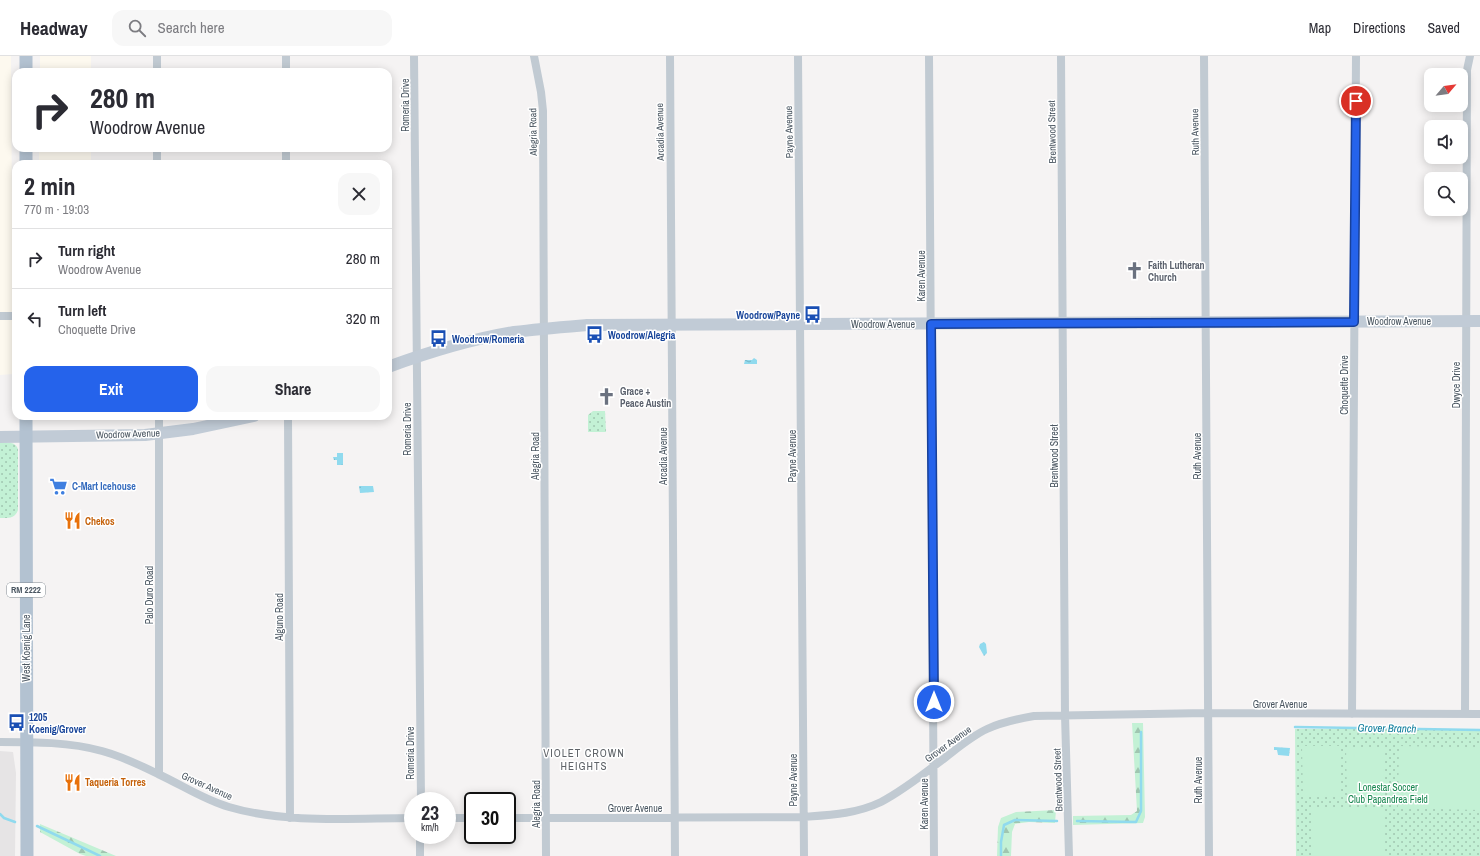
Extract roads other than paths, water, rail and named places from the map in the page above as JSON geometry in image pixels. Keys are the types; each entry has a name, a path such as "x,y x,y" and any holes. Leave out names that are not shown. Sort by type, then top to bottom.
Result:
{"main road":[{"path":"26,56 26,68"},
{"name":"West Koenig Lane","path":"26,420 27,856"}],"street":[{"path":"157,56 157,68"},
{"path":"286,56 286,68"},
{"name":"Romeria Drive","path":"414,56 421,792"},
{"name":"Alegria Road","path":"534,56 543,111 546,856"},
{"name":"Arcadia Avenue","path":"670,56 675,856"},
{"name":"Payne Avenue","path":"798,56 804,856"},
{"name":"Karen Avenue","path":"930,56 934,856"},
{"name":"Brentwood Street","path":"1061,56 1066,715 1069,856"},
{"name":"Ruth Avenue","path":"1204,56 1209,856"},
{"name":"Choquette Drive","path":"1352,714 1356,56"},
{"name":"Dwyce Drive","path":"1465,714 1467,70 1470,56"},
{"path":"0,316 12,316"},
{"name":"Woodrow Avenue","path":"392,365 417,356 480,339 544,328 587,325 1480,321"},
{"name":"Palo Duro Road","path":"159,420 159,774"},
{"name":"Woodrow Avenue","path":"0,436 26,437 159,433 193,429 235,420"},
{"name":"Alguno Road","path":"288,420 290,818"},
{"name":"Grover Avenue","path":"516,818 803,817 837,815 861,810 880,802 903,789 967,741 986,730 1007,721 1034,716 1207,713 1480,714"},
{"name":"Grover Avenue","path":"0,742 79,746 103,751 159,774 199,795 229,807 262,815 290,818 404,818"},
{"path":"420,844 420,856"}],"water":[{"path":"754,358 757,360 757,364 744,364 745,360 752,360"},
{"path":"337,453 343,453 343,465 337,465 337,460 334,460 333,457 337,457"},
{"path":"359,486 373,486 374,492 360,493"},
{"path":"984,642 986,644 987,653 984,656 979,647 980,644"},
{"path":"1274,747 1290,748 1289,756 1278,755 1277,750 1274,750"}],"waterway":[{"name":"Grover Branch","path":"1295,727 1480,730"},
{"name":"Grover Branch","path":"1077,821 1136,822 1141,811 1141,732"},
{"name":"Grover Branch","path":"0,814 4,818 15,822"},
{"name":"Grover Branch","path":"1001,856 1001,842 1004,825 1015,820 1057,821"},
{"name":"Grover Branch","path":"37,826 100,856"}],"place":[{"name":"Faith Lutheran Church","path":"1135,271"},
{"name":"Woodrow/Payne","path":"813,315"},
{"name":"Woodrow/Alegria","path":"595,335"},
{"name":"Woodrow/Romeria","path":"439,339"},
{"name":"Grace + Peace Austin","path":"607,397"},
{"name":"C-Mart Icehouse","path":"59,486"},
{"name":"Chekos","path":"72,521"},
{"name":"1205 Koenig/Grover","path":"16,723"},
{"name":"Taqueria Torres","path":"72,782"}],"district":[{"name":"VIOLET CROWN HEIGHTS","path":"584,759"}],"park label":[{"name":"Lonestar Soccer Club Papandrea Field","path":"1388,792"}]}
